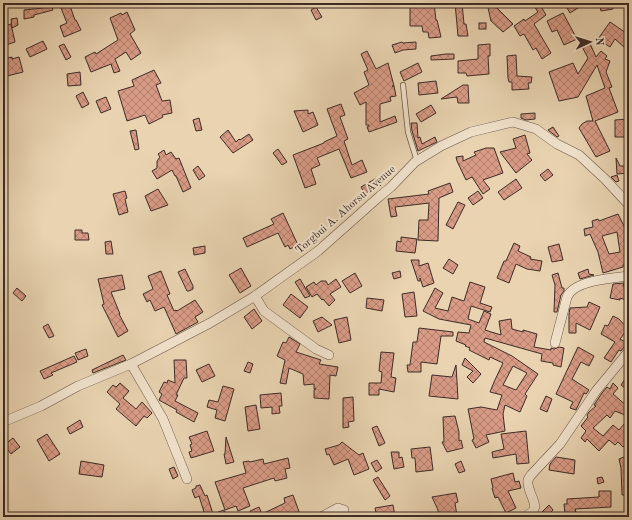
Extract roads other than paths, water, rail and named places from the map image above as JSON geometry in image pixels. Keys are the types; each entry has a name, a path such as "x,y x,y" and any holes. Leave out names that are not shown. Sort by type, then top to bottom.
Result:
{"street":[{"name":"Torgbui A. Ahorsu Avenue","path":"3,422 41,406 78,386 131,364 210,323 255,296 318,251 391,187 417,161 441,146 471,132 513,122 536,129 557,144 579,155 605,179 629,205"},
{"path":"555,343 567,297 571,291 591,281 629,276"},
{"path":"255,296 264,311 316,349 329,355"},
{"path":"524,517 534,511 534,503 528,486 528,480 531,474 560,444 596,391 629,351"},
{"path":"131,364 163,419 187,479"},
{"path":"321,517 338,508 344,510"}],"lane":[{"path":"403,85 408,132 417,161"}]}
